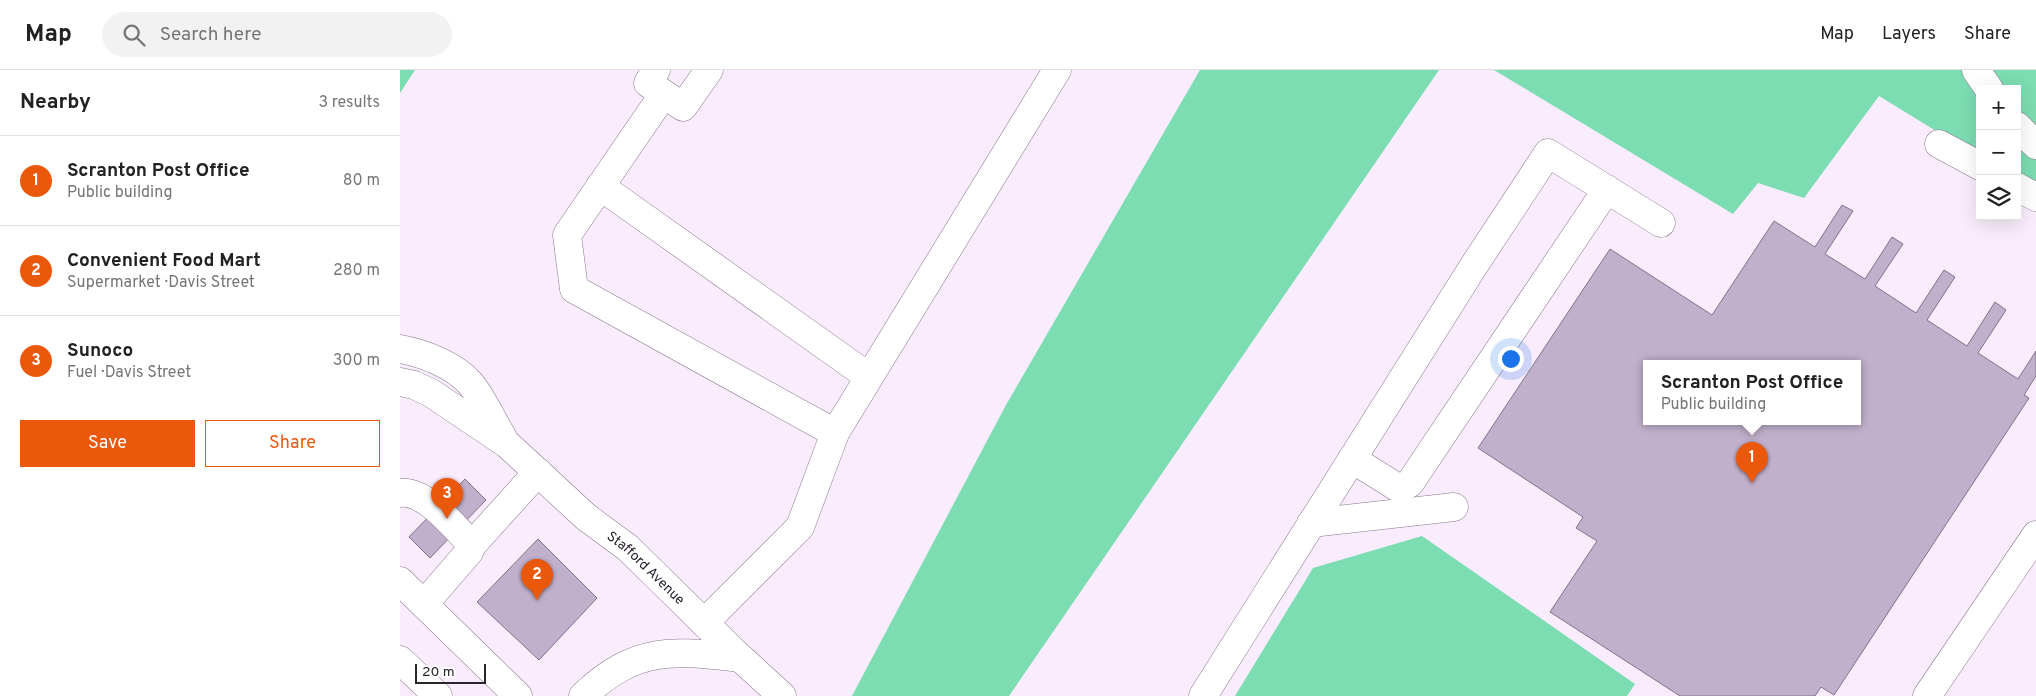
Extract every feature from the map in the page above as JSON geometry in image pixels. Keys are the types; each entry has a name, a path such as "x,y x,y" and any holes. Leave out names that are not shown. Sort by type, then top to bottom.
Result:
{"street":[{"path":"709,70 683,108 659,82 600,186 567,235 574,289 835,433"},
{"path":"704,623 800,527 835,433 1057,70"},
{"path":"1976,70 1986,85"},
{"path":"2021,130 2036,145"},
{"path":"1939,144 1976,164"},
{"path":"1204,696 1473,267 1548,154 1661,223"},
{"path":"600,186 869,377"},
{"path":"1352,459 1400,489 1410,483 1607,189"},
{"path":"2021,189 2036,198"},
{"name":"Stafford Avenue","path":"400,349 424,356 458,372 470,383 507,444"},
{"name":"Stafford Avenue","path":"400,382 431,392 507,444 586,517 628,548 740,658 782,696"},
{"path":"424,604 469,552 472,545 538,472"},
{"path":"400,493 406,492 426,499 472,545"},
{"path":"1311,523 1454,507"},
{"path":"1927,696 2036,535"},
{"path":"400,581 518,696"},
{"path":"583,696 619,667 642,657 664,652 695,652 740,658"},
{"path":"400,660 438,696"}],"green space":[{"path":"400,70 415,70 400,93"},
{"path":"1200,70 1439,70 1009,696 852,696 1006,405"},
{"path":"1494,70 2036,70 2036,192 2021,183 2021,85 1976,85 1976,156 1879,96 1804,198 1758,183 1733,214"},
{"path":"1422,536 1635,684 1627,696 1235,696 1313,568"}],"building":[{"path":"1842,205 1853,211 1825,254 1865,279 1892,237 1903,244 1875,286 1916,313 1944,270 1955,277 1927,320 1967,346 1995,302 2006,310 1978,353 2018,379 2036,351 2036,376 2024,395 2029,398 1834,695 1821,687 1815,696 1680,696 1550,612 1597,541 1576,528 1583,517 1478,448 1610,249 1712,315 1774,221 1815,247"},
{"path":"465,479 486,500 430,558 409,537"},
{"path":"538,539 597,598 539,660 477,602"}],"place":[{"name":"Scranton Post Office","path":"1752,483"},
{"name":"Sunoco","path":"447,519"},
{"name":"Convenient Food Mart","path":"537,600"}]}
